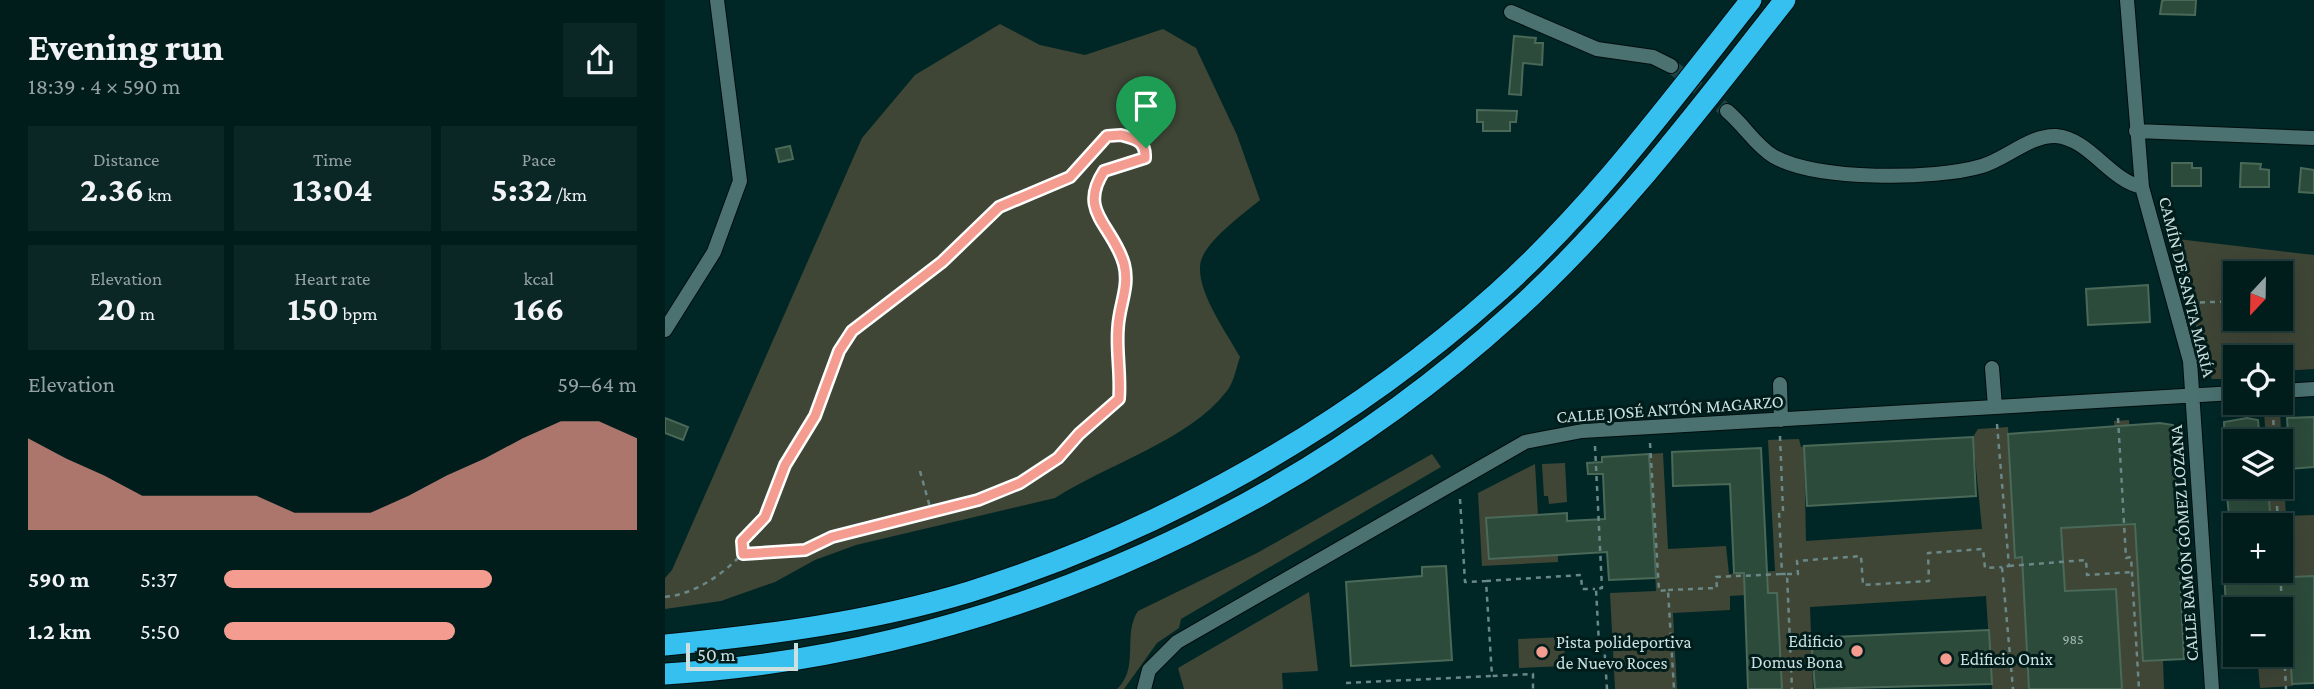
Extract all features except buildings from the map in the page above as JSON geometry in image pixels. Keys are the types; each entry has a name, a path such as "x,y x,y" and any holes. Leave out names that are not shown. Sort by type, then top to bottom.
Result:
{"highway":[{"path":"665,645 777,634 883,614 967,592 1059,561 1148,521 1287,447 1390,380 1498,292 1576,213 1639,141 1751,0"},
{"path":"665,675 802,659 889,640 974,616 1085,579 1184,536 1296,474 1405,401 1512,314 1597,231 1670,147 1784,0"}],"street":[{"path":"665,331 714,252 740,181 717,0"},
{"name":"CAMÍN DE SANTA MARÍA","path":"2127,0 2141,187 2190,361 2194,396"},
{"path":"1511,12 1597,49 1653,57 1671,66"},
{"path":"1727,111 1764,149 1792,164 1861,176 1927,176 1981,166 2040,138 2056,136 2078,145 2117,177 2141,187"},
{"path":"2136,131 2314,138"},
{"path":"1992,368 1995,407"},
{"path":"1780,384 1781,419"},
{"path":"2293,390 2314,389"},
{"name":"CALLE JOSÉ ANTÓN MAGARZO","path":"1144,689 1149,670 1177,642 1525,442 1582,431 2223,394"},
{"name":"CALLE RAMÓN GÓMEZ LOZANA","path":"2194,396 2212,689"}],"path":[{"path":"665,597 677,596 706,584 743,554 805,550 832,537 978,500 1038,473 1058,458 1079,434 1119,399 1117,330 1127,285 1123,263 1095,212 1092,198 1104,171 1145,158 1146,148 1139,139 1121,135 1107,136 1070,177 999,207 942,262 852,331 839,351 815,416 785,465 765,517 742,541 743,554"},
{"path":"2293,297 2299,297"},
{"path":"2183,303 2223,301"},
{"path":"2118,418 2126,558 2131,557 2139,689"},
{"path":"1997,424 2009,566"},
{"path":"1780,436 1782,574"},
{"path":"1650,443 1659,591 1717,588 1716,577 1798,573 1797,561 1861,556 1863,585 1929,580 1928,553 1983,549 1985,568 2086,560 2087,575 2132,572"},
{"path":"1461,499 1465,582 1581,575 1582,589 1602,588 1595,446"},
{"path":"920,471 931,511"},
{"path":"2002,567 2013,689"},
{"path":"1787,574 1792,689"},
{"path":"1486,581 1492,676"},
{"path":"2281,583 2286,689"},
{"path":"1596,589 1599,643 1604,643 1607,689"},
{"path":"1668,590 1674,689"},
{"path":"1346,683 1532,674 1533,689"}],"green space":[{"path":"1000,24 1040,45 1085,55 1163,29 1196,48 1237,135 1260,200 1212,243 1202,258 1200,269 1201,281 1212,308 1240,357 1229,388 1210,409 1170,438 1055,498 856,545 815,560 775,582 721,601 665,609 665,578 672,570 862,138 915,75"},
{"path":"2169,238 2314,255 2314,369 2293,370 2293,345 2223,345 2223,379 2212,379"},
{"path":"2264,415 2280,415 2281,429 2265,429"},
{"path":"2129,420 2143,661 2163,660 2164,689 2122,689 2116,589 2065,591 2029,689 1992,689 1986,596 1810,607 1813,689 1782,689 1777,593 1730,596 1730,610 1673,613 1677,689 1615,689 1610,593 1656,591 1649,454 1663,453 1668,549 1726,546 1729,574 1775,571 1768,440 1799,439 1801,447 1804,446 1806,541 1982,529 1973,437 1978,429 2008,427 2016,557 2063,554 2061,528 2119,525 2114,421"},
{"path":"1432,454 1441,467 1181,619 1179,628 1157,643 1124,689 1117,689 1128,671 1131,630 1138,611 1257,553"},
{"path":"1565,463 1567,502 1549,504 1548,496 1544,496 1542,464"},
{"path":"1535,464 1538,515 1487,518 1489,559 1558,555 1558,562 1482,566 1478,493"},
{"path":"2269,499 2285,499 2286,513 2269,513"},
{"path":"2314,515 2314,576 2293,578 2293,516"},
{"path":"2274,583 2286,583 2287,597 2274,597"},
{"path":"1309,592 1318,671 1282,673 1283,689 1184,689 1178,668"},
{"name":"Pista polideportiva de Nuevo Roces","path":"1564,637 1565,666 1519,668 1518,639"},
{"path":"2258,667 2292,667 2293,686 2260,688"}],"tunnel":[{"path":"1671,66 1727,111"}],"place":[{"name":"Edificio Domus Bona","path":"1857,651"},
{"name":"Pista polideportiva de Nuevo Roces","path":"1542,652"},
{"name":"Edificio Onix","path":"1946,659"}],"route":[{"path":"1121,135 1139,139 1146,148 1145,158 1136,163 1104,171 1095,184 1092,198 1095,212 1112,238 1123,263 1127,285 1117,330 1120,345 1119,399 1107,413 1079,434 1058,458 1038,473 978,500 832,537 805,550 743,554 742,541 765,517 785,465 815,416 839,351 852,331 942,262 999,207 1070,177 1094,147 1107,136 1121,135"}]}
